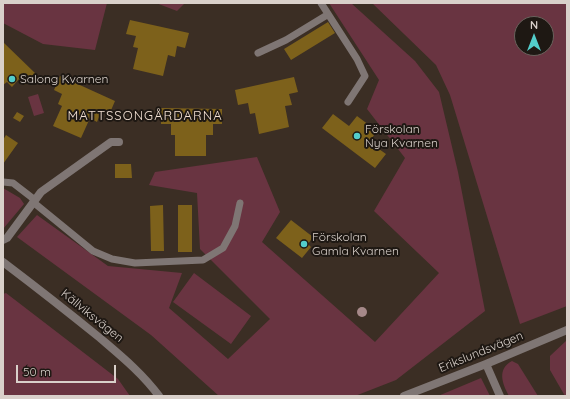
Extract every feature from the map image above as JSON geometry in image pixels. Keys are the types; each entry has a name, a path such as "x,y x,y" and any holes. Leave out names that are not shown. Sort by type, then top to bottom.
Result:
{"street":[{"path":"3,240 7,238 41,192 111,142 119,142"},
{"name":"Källviksvägen","path":"3,262 83,324 120,355 143,376 159,396"},
{"name":"Erikslundsvägen","path":"404,396 567,330"},
{"path":"486,364 500,396"}],"lane":[{"path":"321,3 327,15 357,59 365,76 348,102"},
{"path":"258,53 286,40 327,15"},
{"path":"3,182 13,183 93,251 112,259 135,263 203,260 223,248 235,226 240,203"}],"shaded area":[{"path":"3,3 107,3 95,50 43,44 3,23"},
{"path":"156,3 185,3 177,11"},
{"path":"329,3 351,3 415,61 439,92 458,172 485,311 396,380 355,396 219,396 151,335 17,237 37,215 108,266 182,273 169,308 228,359 270,319 200,249 197,193 149,185 155,172 257,157 280,212 262,242 375,342 439,273 374,211 405,158 367,109 379,80"},
{"path":"372,3 567,3 567,306 520,324 450,95 436,65"},
{"path":"38,94 44,113 34,116 28,97"},
{"path":"3,188 20,198 24,204 3,229"},
{"path":"194,273 251,316 231,344 173,302"},
{"path":"6,293 118,379 130,396 3,396 3,294"},
{"path":"567,340 567,396 565,396 550,370 550,356"},
{"path":"512,361 518,364 538,396 509,396 504,386 502,377 504,368"},
{"path":"481,378 490,396 438,396"}],"building":[{"path":"130,20 189,33 185,48 177,46 175,57 168,55 163,76 133,69 138,48 133,47 136,36 126,34"},
{"path":"328,22 335,33 291,60 284,49"},
{"path":"3,42 36,74 25,85 19,79 12,87 7,82 3,85"},
{"path":"60,76 115,101 109,115 101,112 97,122 90,118 81,138 53,126 62,106 58,104 62,94 54,90"},
{"path":"294,77 298,92 289,94 292,105 285,106 289,127 259,134 255,113 250,114 248,103 238,105 235,90"},
{"path":"161,108 222,109 222,124 213,124 213,135 206,135 206,156 175,156 175,135 171,135 171,124 161,124"},
{"path":"17,112 24,116 20,122 13,118"},
{"path":"333,114 349,126 357,116 377,131 369,142 386,154 375,168 322,128"},
{"path":"6,135 18,143 3,164 3,140"},
{"path":"115,164 131,164 132,178 115,178"},
{"path":"163,205 164,251 151,251 150,206"},
{"path":"178,205 192,205 192,252 178,252"},
{"path":"291,220 313,237 308,244 311,247 302,258 276,238"}],"place":[{"name":"Salong Kvarnen","path":"12,79"},
{"name":"Förskolan Nya Kvarnen","path":"357,136"},
{"name":"Förskolan Gamla Kvarnen","path":"304,244"}],"district":[{"name":"MATTSSONGÅRDARNA","path":"145,116"}]}
